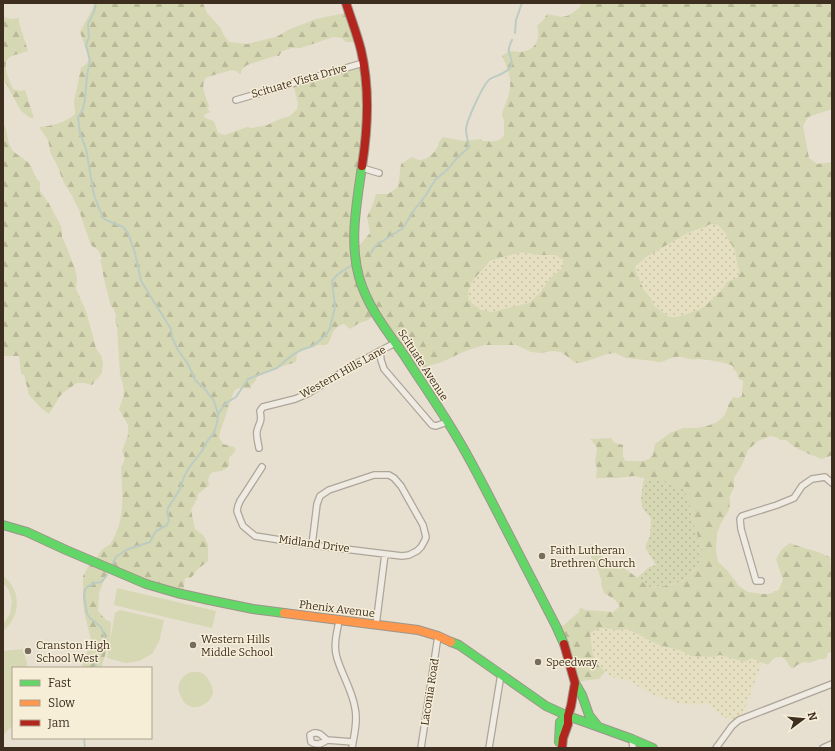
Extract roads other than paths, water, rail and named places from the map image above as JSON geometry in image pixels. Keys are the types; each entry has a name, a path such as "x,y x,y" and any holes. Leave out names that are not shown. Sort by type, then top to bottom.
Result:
{"main road":[{"name":"Scituate Avenue","path":"346,3 358,39 363,62 368,104 366,136 356,206 355,224 355,252 360,277 378,317 447,422 477,473 556,626 565,647 575,683 568,716 568,724 561,748"},
{"name":"Phenix Avenue","path":"3,525 27,532 146,584 177,593 253,609 418,630 438,636 459,645 546,706 568,716 653,748"},
{"path":"575,683 591,719 599,727"}],"street":[{"name":"Scituate Vista Drive","path":"236,100 363,62"},
{"path":"362,168 379,173"},
{"name":"Western Hills Lane","path":"259,448 257,431 262,420 260,411 263,407 294,399 306,394 380,350 395,343"},
{"path":"380,350 384,370 432,425 436,426 447,422"},
{"name":"Midland Drive","path":"262,467 238,506 238,515 243,526 255,536 312,545 402,556 409,555 421,547 426,537 422,525 401,486 389,475 374,475 329,490 320,496 317,504 312,545"},
{"path":"761,581 756,581 741,530 740,519 742,516 794,498 802,486 812,479 825,477 832,483"},
{"path":"376,624 385,554"},
{"path":"327,740 353,745 356,727 356,710 352,694 336,657 336,641 339,621"},
{"name":"Laconia Road","path":"421,748 438,636"},
{"path":"489,748 501,674"},
{"path":"716,748 732,726 739,720 832,684"},
{"path":"632,739 633,748"},
{"path":"823,748 832,744"}],"waterway":[{"path":"96,3 94,12 88,24 89,37 86,45 90,61 83,109 78,117 80,133 86,149 94,195 103,218 123,227 128,233 135,253 141,281 171,329 172,337 178,350 188,364 195,380 204,388 214,401 218,414 214,433 188,469 180,489 168,508 167,512 169,520 167,525 156,531 150,542 126,550 116,557 112,565"},
{"path":"515,33 516,20 522,3"},
{"path":"371,253 375,246 403,228 435,180 469,147 466,129 472,111 487,82 507,71 511,66 512,60 509,49 512,40"},
{"path":"218,414 226,403 236,397 248,379 277,368 291,356 301,350 313,346 326,335 330,328 335,307 332,281 338,274 352,265"},
{"path":"95,667 99,648 105,638 101,627 87,614 84,595 87,587 101,582 107,575"},
{"path":"84,739 85,748"}],"place":[{"name":"Faith Lutheran Brethren Church","path":"542,556"},
{"name":"Western Hills Middle School","path":"193,645"},
{"name":"Cranston High School West","path":"28,651"},
{"name":"Speedway","path":"538,662"}]}
